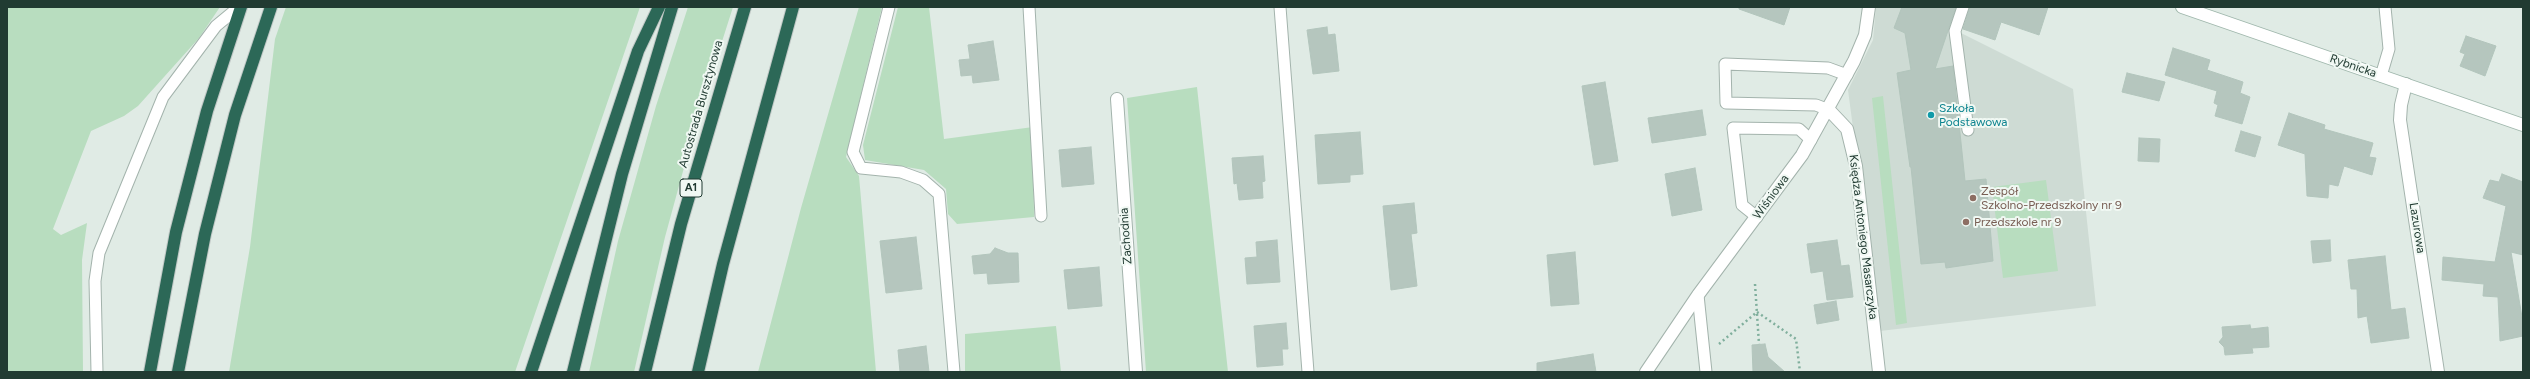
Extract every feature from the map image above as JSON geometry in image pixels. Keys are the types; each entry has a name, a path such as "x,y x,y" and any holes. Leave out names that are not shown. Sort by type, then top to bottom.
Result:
{"highway":[{"path":"150,372 176,232 207,111 240,7"},
{"path":"178,372 205,234 235,115 271,7"},
{"path":"531,372 638,51 659,7"},
{"path":"573,372 622,174 672,7"},
{"name":"Autostrada Bursztynowa","path":"645,372 681,224 745,7"},
{"path":"698,372 723,264 793,7"}],"street":[{"name":"Wiśniowa","path":"1646,372 1698,295 1757,218 1811,140 1829,110 1847,75 1865,35 1869,7"},
{"name":"Rybnicka","path":"2182,7 2523,125"},
{"name":"Lazurowa","path":"2406,84 2401,104 2400,120 2438,372"},
{"name":"Zachodnia","path":"1117,99 1136,372"},
{"name":"Księdza Antoniego Masarczyka","path":"1829,110 1847,129 1856,166 1879,372"}],"lane":[{"path":"97,372 95,281 99,254 163,97 216,26 240,7"},
{"path":"889,7 854,152 861,168 901,172 923,180 939,194 954,372"},
{"path":"1029,7 1041,216"},
{"path":"1280,7 1308,372"},
{"path":"1964,7 1955,31 1968,130"},
{"path":"2381,76 2389,49 2385,7"},
{"path":"1829,110 1816,105 1726,103 1725,64 1828,68 1847,75"},
{"path":"1757,218 1742,205 1733,128 1799,129 1811,140"},
{"path":"1698,295 1706,372"}],"path":[{"path":"1755,284 1759,344"},
{"path":"1704,356 1757,312"},
{"path":"1757,312 1796,339 1800,372"}],"shaded area":[{"name":"Zespół Szkolno-Przedszkolny nr 9","path":"1876,7 1967,7 1959,32 2073,89 2096,306 1880,331 1848,90 1873,40"}],"green space":[{"path":"7,7 220,7 199,38 138,106 124,116 91,131 53,229 61,235 87,223 82,260 83,372 7,372"},
{"path":"286,7 640,7 515,372 229,372 250,247 275,39"},
{"path":"688,7 733,7 697,120 665,237 634,372 589,372 618,241 656,106"},
{"path":"859,7 882,7 846,157 859,176 876,372 758,372 801,208"},
{"path":"898,7 929,7 944,139 1033,127 1034,217 957,224 948,214 946,189 924,170 865,160 863,145"},
{"path":"1197,87 1228,372 1146,372 1127,98"},
{"path":"1883,96 1907,323 1896,325 1872,98"},
{"path":"2046,180 2058,271 2003,278 1992,187"},
{"path":"1056,326 1061,372 965,372 965,334"}],"building":[{"path":"1739,7 1790,7 1784,25 1739,9"},
{"name":"Szkoła Podstawowa","path":"1902,7 1956,7 1935,69 1953,66 1965,181 1986,179 1993,261 1946,268 1945,262 1921,264 1911,167 1897,73 1911,70 1905,33 1894,28"},
{"path":"1970,7 2048,7 2039,35 2001,22 1995,40 1963,29"},
{"path":"1327,27 1328,35 1335,34 1339,71 1313,74 1307,30"},
{"path":"2466,36 2496,46 2485,76 2460,66 2465,54 2460,52"},
{"path":"993,41 999,80 973,83 972,75 961,76 959,60 970,59 968,45"},
{"path":"2173,48 2210,60 2207,70 2243,82 2240,93 2250,97 2242,124 2215,116 2218,105 2214,103 2217,91 2165,75"},
{"path":"2127,73 2165,82 2159,101 2122,92"},
{"path":"1605,82 1618,161 1594,165 1582,86"},
{"path":"1702,110 1706,135 1652,143 1648,118"},
{"path":"2289,113 2325,125 2324,129 2373,143 2369,157 2376,158 2372,175 2344,166 2338,186 2329,184 2328,198 2307,196 2305,154 2278,145"},
{"path":"2241,131 2261,137 2255,157 2235,151"},
{"path":"1360,132 1363,174 1350,175 1350,182 1318,184 1315,135"},
{"path":"2139,138 2160,139 2159,162 2138,161"},
{"path":"1091,147 1094,184 1062,187 1059,150"},
{"path":"1263,156 1265,181 1262,182 1263,198 1239,200 1237,183 1234,184 1232,158"},
{"path":"1695,168 1702,210 1672,216 1665,174"},
{"path":"2502,174 2523,182 2523,255 2511,252 2523,323 2523,336 2500,341 2498,297 2483,296 2484,284 2442,280 2443,257 2495,262 2506,206 2483,198 2490,180 2499,182"},
{"path":"1414,203 1417,233 1411,234 1417,286 1391,290 1383,206"},
{"path":"916,237 922,289 886,293 880,241"},
{"path":"1277,240 1280,282 1247,284 1245,258 1257,257 1256,242"},
{"path":"1837,240 1841,266 1849,265 1853,297 1827,300 1823,271 1811,273 1807,244"},
{"path":"2330,240 2331,261 2313,263 2311,241"},
{"path":"995,248 1008,253 1018,253 1019,282 988,284 987,273 974,274 972,256 990,254"},
{"path":"1575,252 1579,304 1551,306 1547,255"},
{"path":"2385,256 2391,310 2405,308 2409,338 2371,343 2367,316 2358,318 2357,289 2351,289 2348,260"},
{"path":"1099,267 1102,306 1068,309 1064,270"},
{"path":"1836,301 1839,320 1817,324 1814,305"},
{"path":"1286,323 1288,349 1282,349 1283,365 1257,367 1254,326"},
{"path":"2250,325 2251,329 2268,327 2269,347 2252,348 2253,353 2225,355 2224,347 2219,342 2223,337 2222,327"},
{"path":"1765,344 1768,357 1785,372 1753,372 1752,345"},
{"path":"926,346 929,372 900,372 898,350"},
{"path":"1593,354 1596,372 1537,372 1537,363"}],"place":[{"name":"Szkoła Podstawowa","path":"1931,115"},
{"name":"Zespół Szkolno-Przedszkolny nr 9","path":"1973,198"},
{"name":"Przedszkole nr 9","path":"1966,222"}]}
